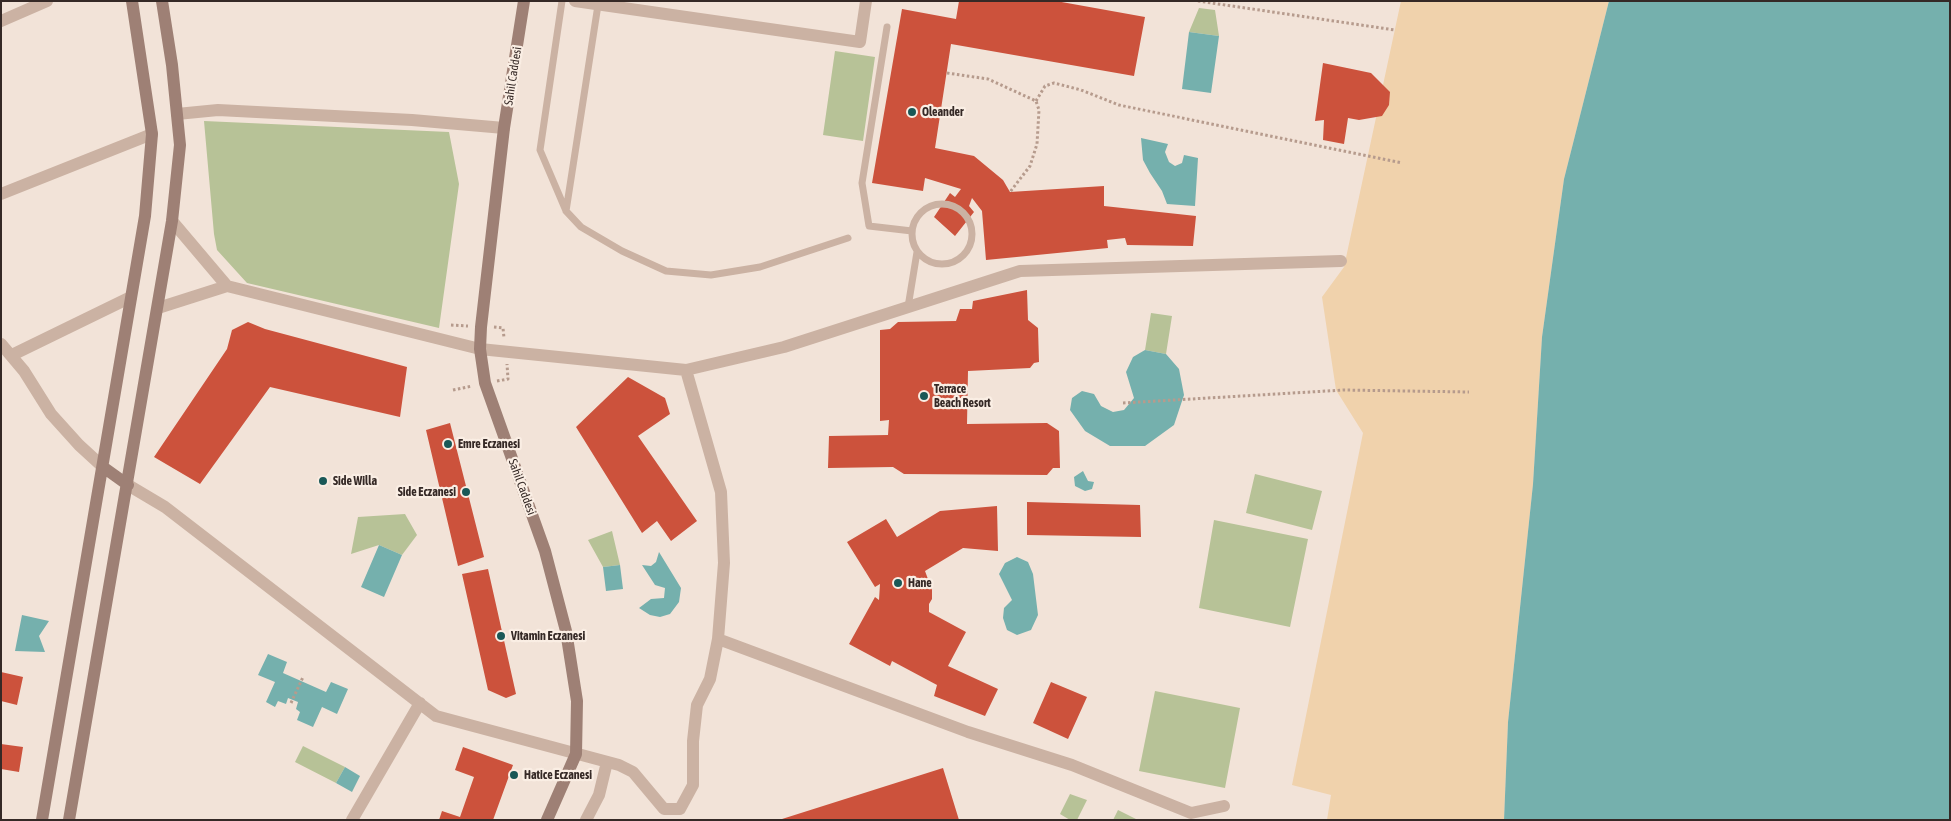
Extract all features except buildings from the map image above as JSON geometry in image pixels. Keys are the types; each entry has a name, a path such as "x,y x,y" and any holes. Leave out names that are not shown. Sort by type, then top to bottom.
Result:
{"main road":[{"path":"42,820 145,216 152,134 132,1"},
{"path":"69,820 172,221 180,145 162,1"},
{"name":"Sahil Caddesi","path":"524,1 504,128 480,349 485,383 545,551 566,631 577,701 578,728 576,754 547,820"},
{"path":"103,467 128,485"}],"street":[{"path":"1,21 47,1"},
{"path":"575,1 860,42 866,1"},
{"path":"177,114 218,110 412,120 504,128"},
{"path":"1,194 152,134"},
{"path":"172,221 227,286"},
{"path":"158,308 227,286 480,349 686,370 784,347 1020,271 1341,261"},
{"path":"12,356 131,296"},
{"path":"1,344 12,356 51,414 79,445 103,467"},
{"path":"128,485 165,507 436,716 607,762 633,772 664,809 680,809 692,785 693,741 697,705 710,679 718,639 724,563 721,492 686,370"},
{"path":"718,639 968,732 1072,765 1194,817 1224,806"},
{"path":"352,820 420,704"},
{"path":"586,820 599,794 607,762"}],"lane":[{"path":"562,1 540,150 566,211 582,227 622,252 666,271 711,276 760,267 848,238"},
{"path":"566,211 598,5"},
{"path":"887,27 862,183 870,226 912,232"},
{"path":"939,203 950,204 959,208 967,216 973,235 971,244 960,259 942,264 932,263 917,252 912,232 914,221 920,212 929,206 939,203"},
{"path":"908,307 917,252"}],"path":[{"path":"1198,1 1395,30"},
{"path":"947,72 988,79 1036,101"},
{"path":"1010,192 1030,166 1037,144 1039,110 1036,101 1044,86 1054,84 1081,90 1118,105 1402,163"},
{"path":"1123,403 1344,390 1469,392"},
{"path":"291,702 303,677"}],"green space":[{"path":"1199,8 1215,10 1219,36 1189,32"},
{"path":"835,51 875,57 863,141 823,135"},
{"path":"204,121 449,132 459,184 439,328 247,283 217,250"},
{"path":"1151,313 1172,316 1166,354 1145,350"},
{"path":"1255,474 1322,491 1312,530 1246,513"},
{"path":"405,514 417,535 402,555 379,545 351,554 358,517"},
{"path":"1214,520 1308,539 1290,627 1199,608"},
{"path":"612,531 620,565 603,567 588,540"},
{"path":"1155,691 1240,708 1225,788 1139,771"},
{"path":"303,746 345,767 336,783 295,762"},
{"path":"1070,794 1087,800 1077,820 1070,820 1060,814"},
{"path":"1118,810 1138,820 1113,820"}],"sand":[{"path":"1401,1 1609,1 1564,179 1542,337 1533,484 1508,722 1504,820 1327,820 1331,795 1292,785 1363,433 1336,390 1322,297 1344,267"}],"water":[{"path":"1609,1 1950,1 1950,820 1504,820 1508,722 1533,484 1542,337 1564,179"},
{"path":"1189,32 1219,36 1211,93 1182,89"},
{"path":"1141,138 1168,144 1165,152 1169,162 1175,166 1182,163 1184,155 1198,158 1195,206 1167,204 1162,191 1143,160"},
{"path":"1145,350 1166,354 1179,369 1184,395 1174,425 1145,446 1110,446 1085,431 1070,410 1072,398 1082,391 1094,394 1101,406 1113,412 1124,410 1134,398 1126,372 1133,357"},
{"path":"1083,471 1088,481 1094,482 1092,489 1085,491 1075,486 1074,477"},
{"path":"379,545 402,555 384,597 361,587"},
{"path":"659,552 681,588 679,602 670,614 660,617 650,615 639,608 651,599 664,598 665,588 655,585 642,565 651,566 656,562"},
{"path":"1017,557 1028,562 1033,574 1038,615 1031,630 1017,635 1007,630 1003,618 1004,608 1012,600 999,574 1005,563"},
{"path":"620,565 623,589 606,591 603,567"},
{"path":"22,615 49,621 39,636 45,652 15,651"},
{"path":"268,654 287,662 283,673 326,692 331,682 348,689 337,714 322,707 313,727 297,720 300,712 296,709 298,702 288,698 286,704 278,701 275,707 266,702 275,682 258,675"},
{"path":"345,767 360,776 352,792 336,783"}],"place":[{"name":"Oleander","path":"912,112"},
{"name":"Terrace Beach Resort","path":"924,396"},
{"name":"Emre Eczanesi","path":"448,444"},
{"name":"Side Willa","path":"323,481"},
{"name":"Side Eczanesi","path":"466,492"},
{"name":"Hane","path":"898,583"},
{"name":"Vitamin Eczanesi","path":"501,636"},
{"name":"Hatice Eczanesi","path":"514,775"}]}
